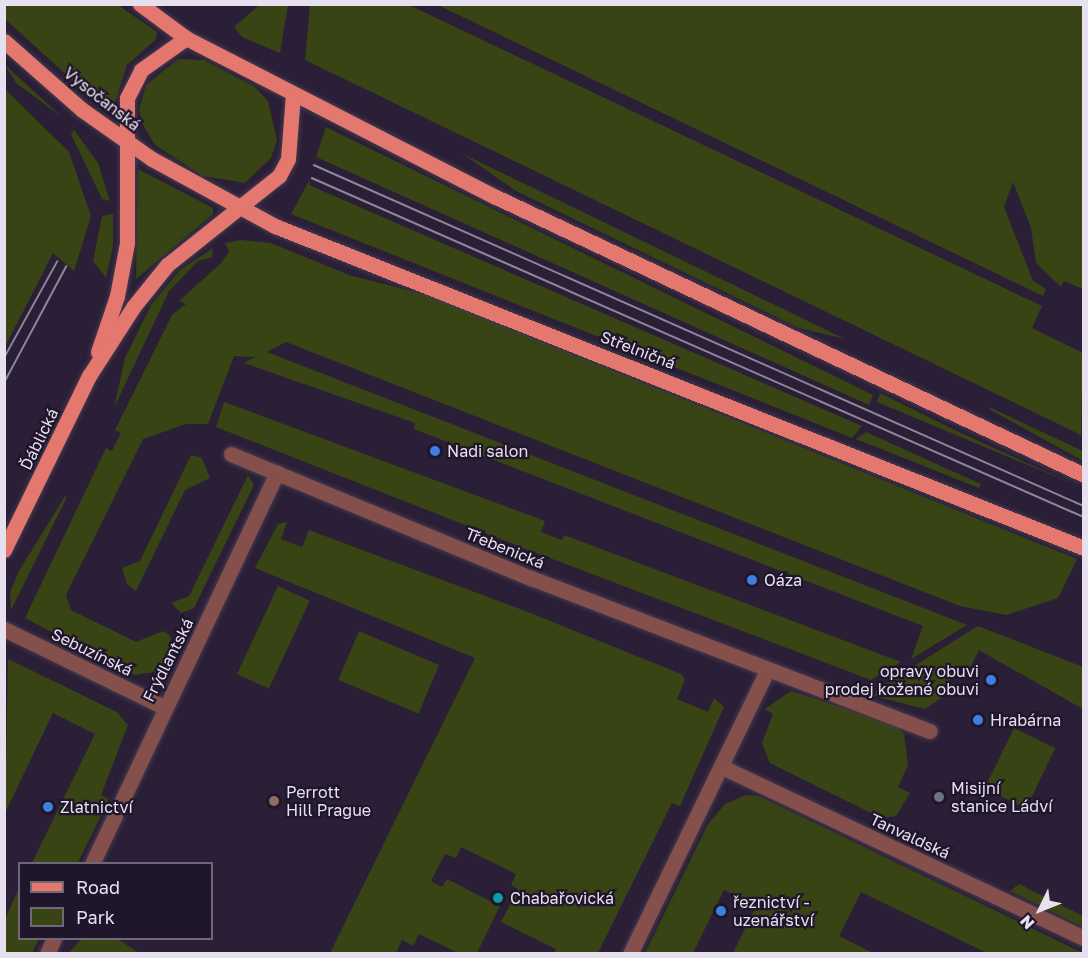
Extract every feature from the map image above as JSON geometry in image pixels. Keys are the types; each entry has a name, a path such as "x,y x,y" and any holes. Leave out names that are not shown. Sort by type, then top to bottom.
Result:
{"main road":[{"path":"140,4 186,38 496,198 1083,475"},
{"path":"89,376 117,296 127,243 124,140 133,82 152,59 186,38"},
{"name":"Vysočanská","path":"4,41 124,140 183,178"},
{"path":"89,376 167,265 241,209 279,176 288,159 293,94"},
{"name":"Střelničná","path":"183,178 241,209 1083,548"},
{"name":"Ďáblická","path":"4,549 89,376"}],"street":[{"name":"Třebenická","path":"231,454 767,671 930,731"},
{"name":"Frýdlantská","path":"93,862 164,707 277,473"},
{"name":"Sebuzínská","path":"4,629 164,707"},
{"path":"630,954 767,671"},
{"name":"Tanvaldská","path":"722,767 1083,938"},
{"path":"47,954 54,940"}],"green space":[{"path":"310,4 409,5 1042,306 1032,328 1083,353 1081,435 305,60"},
{"path":"4,5 118,5 157,32 156,39 127,65 113,109 106,111 5,19"},
{"path":"259,5 288,5 280,53 242,37 234,27"},
{"path":"438,5 1083,5 1083,289 1064,281 1061,287 1036,263 1031,228 1013,182 1004,207 1033,281 1046,289 1043,296"},
{"path":"178,59 204,60 255,87 268,101 277,140 271,158 245,183 203,176 155,145 143,125 139,109 146,85"},
{"path":"5,65 62,117 16,83"},
{"path":"5,89 69,152 91,216 74,271 53,253 5,347"},
{"path":"326,127 873,395 869,405 316,157"},
{"path":"74,130 98,163 110,201 102,199 71,134"},
{"path":"463,154 845,339 799,328 516,191"},
{"path":"138,169 213,208 213,214 136,279"},
{"path":"310,179 309,185 862,426 852,438 291,214"},
{"path":"113,214 113,246 106,278 93,261 102,216"},
{"path":"241,240 271,243 349,275 427,295 1077,559 1058,598 1006,615 960,606 286,342 267,352 967,625 911,659 923,626 414,429 415,423 244,363 255,357 234,356 208,424 186,424 143,439 66,595 71,610 136,642 163,631 169,635 174,646 161,671 135,675 25,618 106,448 112,451 121,433 115,430 172,315 186,304 179,301 220,264 229,252 225,243"},
{"path":"213,248 212,257 198,261 169,291 114,408 125,358 151,305 180,270"},
{"path":"880,393 963,434 1078,486 877,402"},
{"path":"224,402 545,521 541,532 562,540 564,535 901,662 871,680 526,549 216,427"},
{"path":"989,407 1083,451 1083,461 989,409"},
{"path":"866,432 981,484 979,488 856,439"},
{"path":"191,455 202,458 210,478 185,490 136,591 127,584 122,568 140,561"},
{"path":"248,475 254,485 194,608 181,613 171,603 189,596"},
{"path":"65,496 67,497 11,610 10,592 19,571"},
{"path":"287,522 281,539 302,547 309,530 523,610 681,674 685,680 677,699 708,712 714,698 724,707 680,806 672,803 598,953 554,953 556,949 501,922 518,889 511,885 516,874 461,847 456,858 445,854 431,881 442,887 447,879 500,906 477,953 458,953 419,934 413,946 402,940 396,953 330,953 475,658 255,568 278,524"},
{"path":"278,586 310,601 269,689 237,674"},
{"path":"978,626 1083,667 1083,709 979,650 965,678 953,673 941,698 925,709 874,696 877,689"},
{"path":"359,631 439,665 418,714 338,680"},
{"path":"8,659 117,712 128,725 101,795 109,799 78,862 32,862 95,734 53,713 5,813"},
{"path":"791,691 896,725 904,734 908,765 898,787 910,793 896,816 881,818 770,763 762,743 773,714 765,709"},
{"path":"1014,728 1055,748 1026,808 985,788"},
{"path":"746,795 759,796 1083,953 987,953 861,892 839,936 873,953 733,953 756,906 724,890 693,953 645,953 708,824 725,804"},
{"path":"1019,884 1083,916 1083,927 1010,891"},
{"path":"18,890 18,940 38,940 32,953 5,953 5,919"},
{"path":"80,940 120,940 139,953 69,953"}],"tram line":[{"path":"314,165 1084,506"},
{"path":"312,178 1084,517"},
{"path":"4,358 57,262"},
{"path":"4,383 66,267"}],"place":[{"name":"Nadi salon","path":"435,451"},
{"name":"Oáza","path":"752,580"},
{"name":"opravy obuvi prodej kožené obuvi","path":"991,680"},
{"name":"Hrabárna","path":"978,720"},
{"name":"Misijní stanice Ládví","path":"939,797"},
{"name":"Perrott Hill Prague","path":"274,801"},
{"name":"Zlatnictví","path":"48,807"},
{"name":"Chabařovická","path":"498,898"},
{"name":"řeznictví - uzenářství","path":"721,911"}]}
